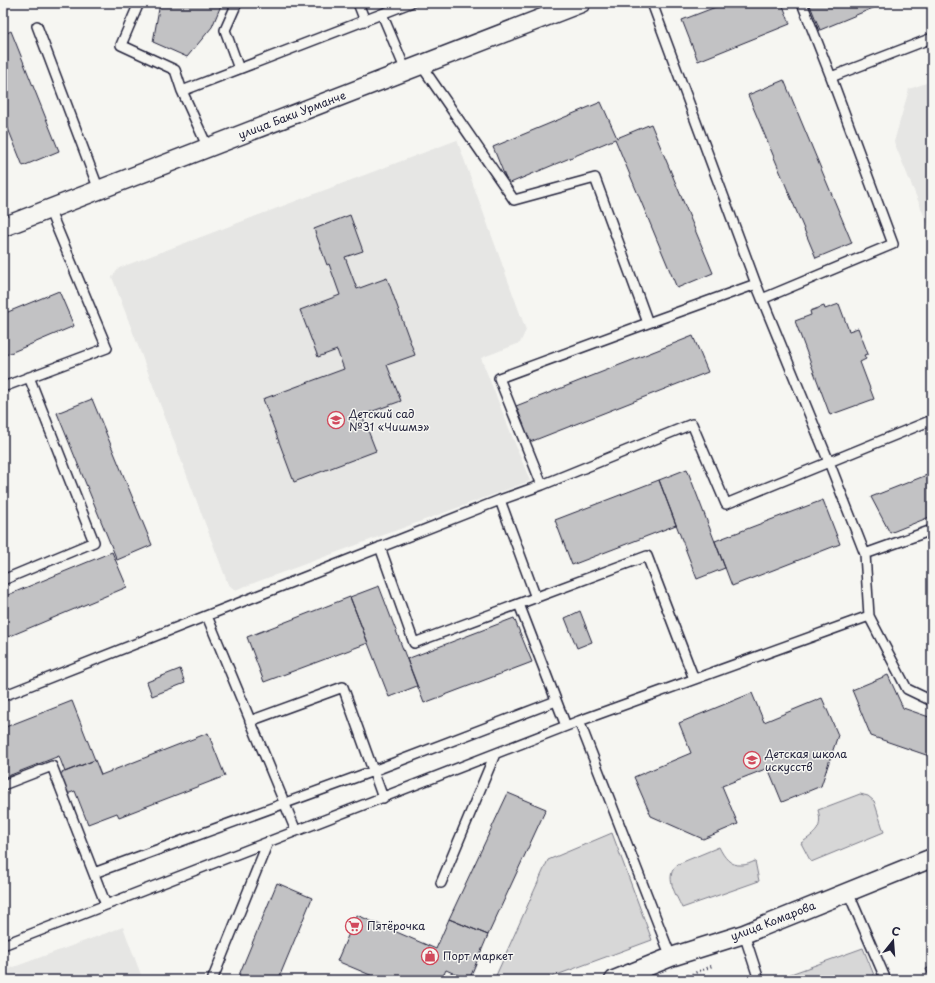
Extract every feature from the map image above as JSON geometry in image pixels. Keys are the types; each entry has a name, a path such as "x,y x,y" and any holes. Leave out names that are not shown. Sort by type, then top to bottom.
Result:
{"street":[{"name":"улица Баки Урманче","path":"3,227 413,68 553,8 581,3"},
{"name":"улица Комарова","path":"614,980 671,957 744,934 932,858"}],"lane":[{"path":"139,3 122,45 175,70 182,91 208,148"},
{"path":"237,3 225,30 239,69"},
{"path":"358,3 365,21"},
{"path":"182,91 410,3"},
{"path":"652,3 756,284 865,554 869,616 907,689 932,701"},
{"path":"762,298 893,244 802,3"},
{"path":"382,14 413,68 514,200 595,178 648,323"},
{"path":"37,26 99,190"},
{"path":"831,77 932,38"},
{"path":"3,386 107,348 49,209"},
{"path":"542,485 499,378 756,284"},
{"path":"3,580 94,542 29,377"},
{"path":"3,696 500,500 542,485 692,424 726,504 932,420"},
{"path":"500,500 536,598"},
{"path":"865,554 932,530"},
{"path":"380,547 414,643 647,556 694,680"},
{"path":"519,604 566,726"},
{"path":"207,616 296,831"},
{"path":"3,945 566,726 869,616"},
{"path":"250,721 342,687 383,798"},
{"path":"94,873 373,771 556,701"},
{"path":"579,722 671,957"},
{"path":"442,883 495,754"},
{"path":"3,785 52,766 106,905"},
{"path":"214,978 268,842"},
{"path":"848,892 886,980"},
{"path":"744,934 759,980"}],"shaded area":[{"path":"932,81 932,235 894,142 909,89"},
{"name":"Детский сад №31 «Чишмэ»","path":"457,140 526,330 520,343 481,358 530,481 235,590 228,584 112,277 119,268"},
{"path":"860,794 868,796 874,801 884,832 811,862 801,843 817,830 820,821 818,810"},
{"path":"612,833 652,940 543,980 494,980 548,860"},
{"path":"719,847 725,857 734,864 744,865 755,861 759,881 682,908 672,885 671,874 674,869 678,864"},
{"path":"123,927 143,980 3,980 3,971"},
{"path":"863,948 876,980 774,980"}],"building":[{"path":"160,3 222,3 212,27 187,57 153,42"},
{"path":"726,3 782,3 790,24 698,61 682,20"},
{"path":"809,3 885,3 820,30"},
{"path":"11,31 59,151 23,166 3,116 3,35"},
{"path":"784,80 852,243 816,258 748,95"},
{"path":"601,102 617,138 651,124 713,273 677,288 615,139 508,184 493,147"},
{"path":"350,215 363,251 345,257 357,289 387,278 415,355 387,365 401,401 362,415 376,451 294,482 263,399 344,369 337,350 318,357 300,310 340,295 314,229"},
{"path":"59,291 74,326 3,356 3,314"},
{"path":"839,304 849,331 858,328 868,354 864,355 866,359 860,362 874,399 830,415 795,321 811,315 810,311 824,306 825,309"},
{"path":"693,336 708,372 530,442 516,406"},
{"path":"92,399 152,545 117,560 57,413"},
{"path":"687,469 725,568 697,579 659,480"},
{"path":"932,473 932,516 890,533 871,497"},
{"path":"659,480 676,525 572,565 555,520"},
{"path":"823,500 840,544 732,586 715,541"},
{"path":"112,552 127,587 3,639 3,597"},
{"path":"379,586 417,686 389,697 350,597"},
{"path":"350,597 368,643 264,682 247,637"},
{"path":"580,611 592,642 577,648 565,618"},
{"path":"514,618 532,662 424,703 407,659"},
{"path":"180,669 185,683 152,696 147,682"},
{"path":"888,675 903,708 932,718 932,757 871,736 852,690"},
{"name":"Детская школа искусств","path":"752,693 764,722 822,698 838,735 821,786 782,802 768,768 722,786 738,824 703,839 651,816 634,777 691,753 679,723"},
{"path":"72,701 95,760 65,772 59,756 3,778 3,728"},
{"path":"208,733 225,776 119,817 117,813 88,824 75,791 67,794 59,774 95,760 101,775"},
{"path":"508,793 546,809 488,935 449,919"},
{"path":"277,883 312,898 278,980 237,980"},
{"path":"357,915 436,949 449,919 488,935 469,980 446,970 441,980 382,980 337,961"},
{"path":"932,966 932,980 931,980 926,969"}],"place":[{"name":"Детский сад №31 «Чишмэ»","path":"336,420"},
{"name":"Детская школа искусств","path":"752,760"},
{"name":"Пятёрочка","path":"354,926"},
{"name":"Порт маркет","path":"430,956"}]}
